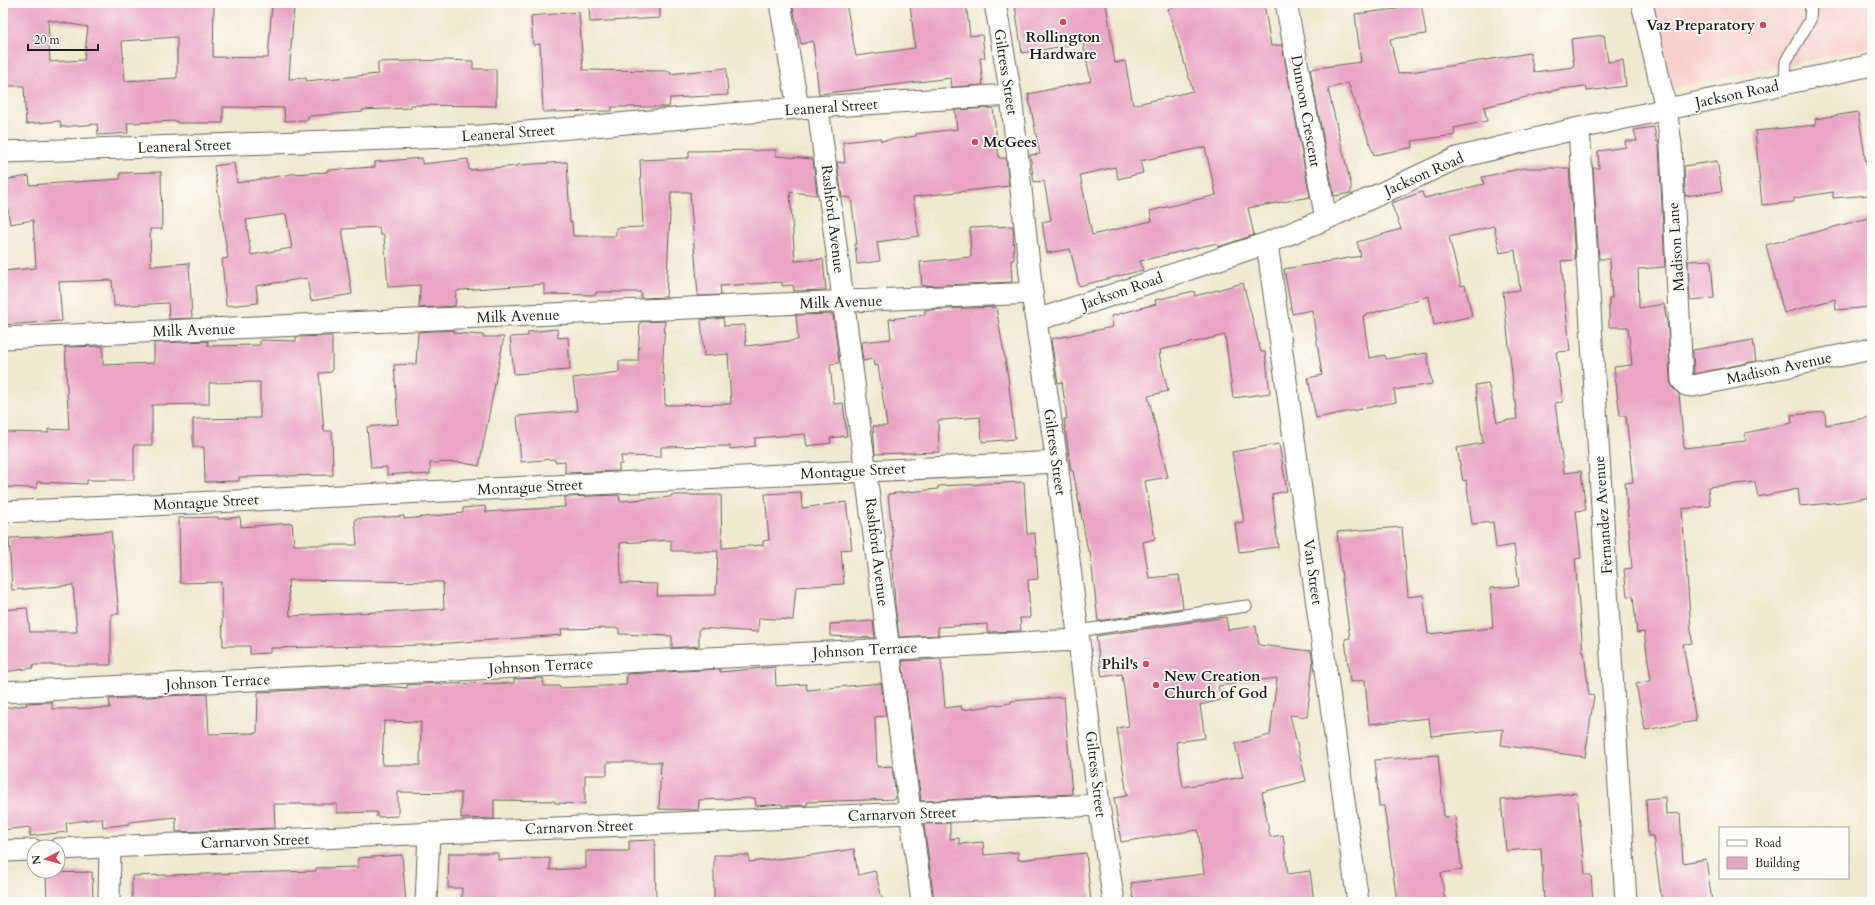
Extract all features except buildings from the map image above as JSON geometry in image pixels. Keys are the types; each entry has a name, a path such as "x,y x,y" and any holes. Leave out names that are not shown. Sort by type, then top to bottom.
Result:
{"street":[{"path":"780,3 798,108"},
{"name":"Giltress Street","path":"994,3 1011,95 1032,294 1057,462 1100,805 1114,902"},
{"name":"Dunoon Crescent","path":"1286,3 1326,219"},
{"name":"Madison Lane","path":"1642,3 1666,109 1671,144 1682,380 1686,385"},
{"name":"Jackson Road","path":"1037,320 1267,243 1326,219 1457,158 1579,128 1872,65"},
{"name":"Leaneral Street","path":"3,152 480,136 798,108 818,108 1011,95"},
{"name":"Rashford Avenue","path":"818,108 922,902"},
{"name":"Fernandez Avenue","path":"1579,128 1626,902"},
{"name":"Van Street","path":"1267,243 1358,902"},
{"name":"Milk Avenue","path":"3,338 1032,294"},
{"name":"Madison Avenue","path":"1686,385 1693,386 1872,348"},
{"name":"Montague Street","path":"3,512 1057,462"},
{"name":"Johnson Terrace","path":"3,692 889,649 1079,636"},
{"name":"Carnarvon Street","path":"66,849 1100,805"},
{"path":"426,902 429,833"},
{"path":"109,902 110,846"},
{"path":"3,851 26,850"}],"lane":[{"path":"1785,84 1786,61 1810,20 1811,3"},
{"path":"1079,636 1246,606"}],"shaded area":[{"name":"Vaz Preparatory","path":"1651,3 1872,3 1872,47 1666,90"}],"place":[{"name":"Rollington Hardware","path":"1063,22"},
{"name":"Vaz Preparatory","path":"1763,25"},
{"name":"McGees","path":"975,142"},
{"name":"Phil's","path":"1146,664"},
{"name":"New Creation Church of God","path":"1156,685"}]}
